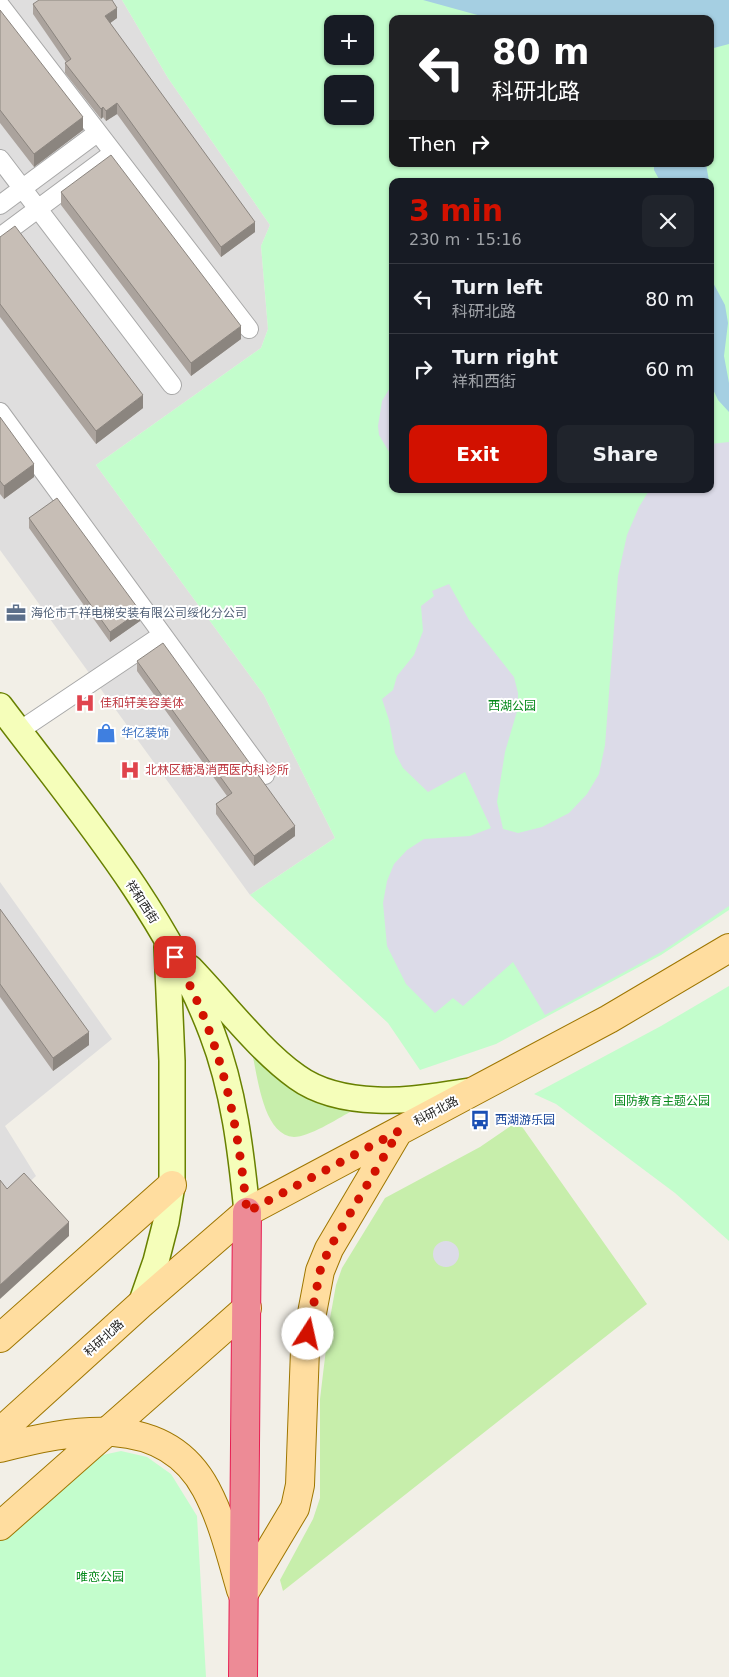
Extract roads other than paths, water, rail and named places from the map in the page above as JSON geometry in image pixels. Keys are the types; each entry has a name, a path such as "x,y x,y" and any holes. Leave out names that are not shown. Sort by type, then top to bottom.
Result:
{"highway":[{"path":"242,1677 247,1212"}],"main road":[{"name":"祥和西街","path":"0,706 97,836 136,892 192,987 213,1035 240,1142 247,1212"},
{"path":"167,942 275,1059 298,1078 322,1090 350,1098 378,1100 474,1091"},
{"path":"141,1304 156,1261 166,1222 172,1185 172,1061 167,942"},
{"name":"科研北路","path":"0,1432 141,1304 247,1212 609,1019 729,948"},
{"path":"242,1595 295,1508 300,1485 305,1350 320,1271 329,1249 399,1131"},
{"path":"0,1338 172,1185"},
{"path":"0,1526 247,1308"},
{"path":"0,1448 64,1433 105,1432 129,1434 148,1439 168,1448 188,1464 205,1487 219,1516 242,1595"}],"street":[{"path":"0,4 112,153 249,329"},
{"path":"0,205 98,133"},
{"path":"0,237 112,153"},
{"path":"0,159 172,385"},
{"path":"0,412 266,775"},
{"path":"19,731 162,635"}],"water":[{"path":"423,0 729,0 729,44 714,48 714,15 477,15"},
{"path":"654,167 707,167 708,178 658,178"},
{"path":"714,284 725,305 728,323 724,356 729,383 729,412 718,400 714,392"}],"place":[{"name":"海伦市千祥电梯安装有限公司绥化分公司","path":"16,613"},
{"name":"佳和轩美容美体","path":"85,703"},
{"name":"华亿装饰","path":"106,733"},
{"name":"北林区糖渴消西医内科诊所","path":"130,770"},
{"name":"西湖游乐园","path":"480,1120"}],"park label":[{"name":"西湖公园","path":"512,706"},
{"name":"国防教育主题公园","path":"662,1101"},
{"name":"唯恋公园","path":"100,1577"}]}
